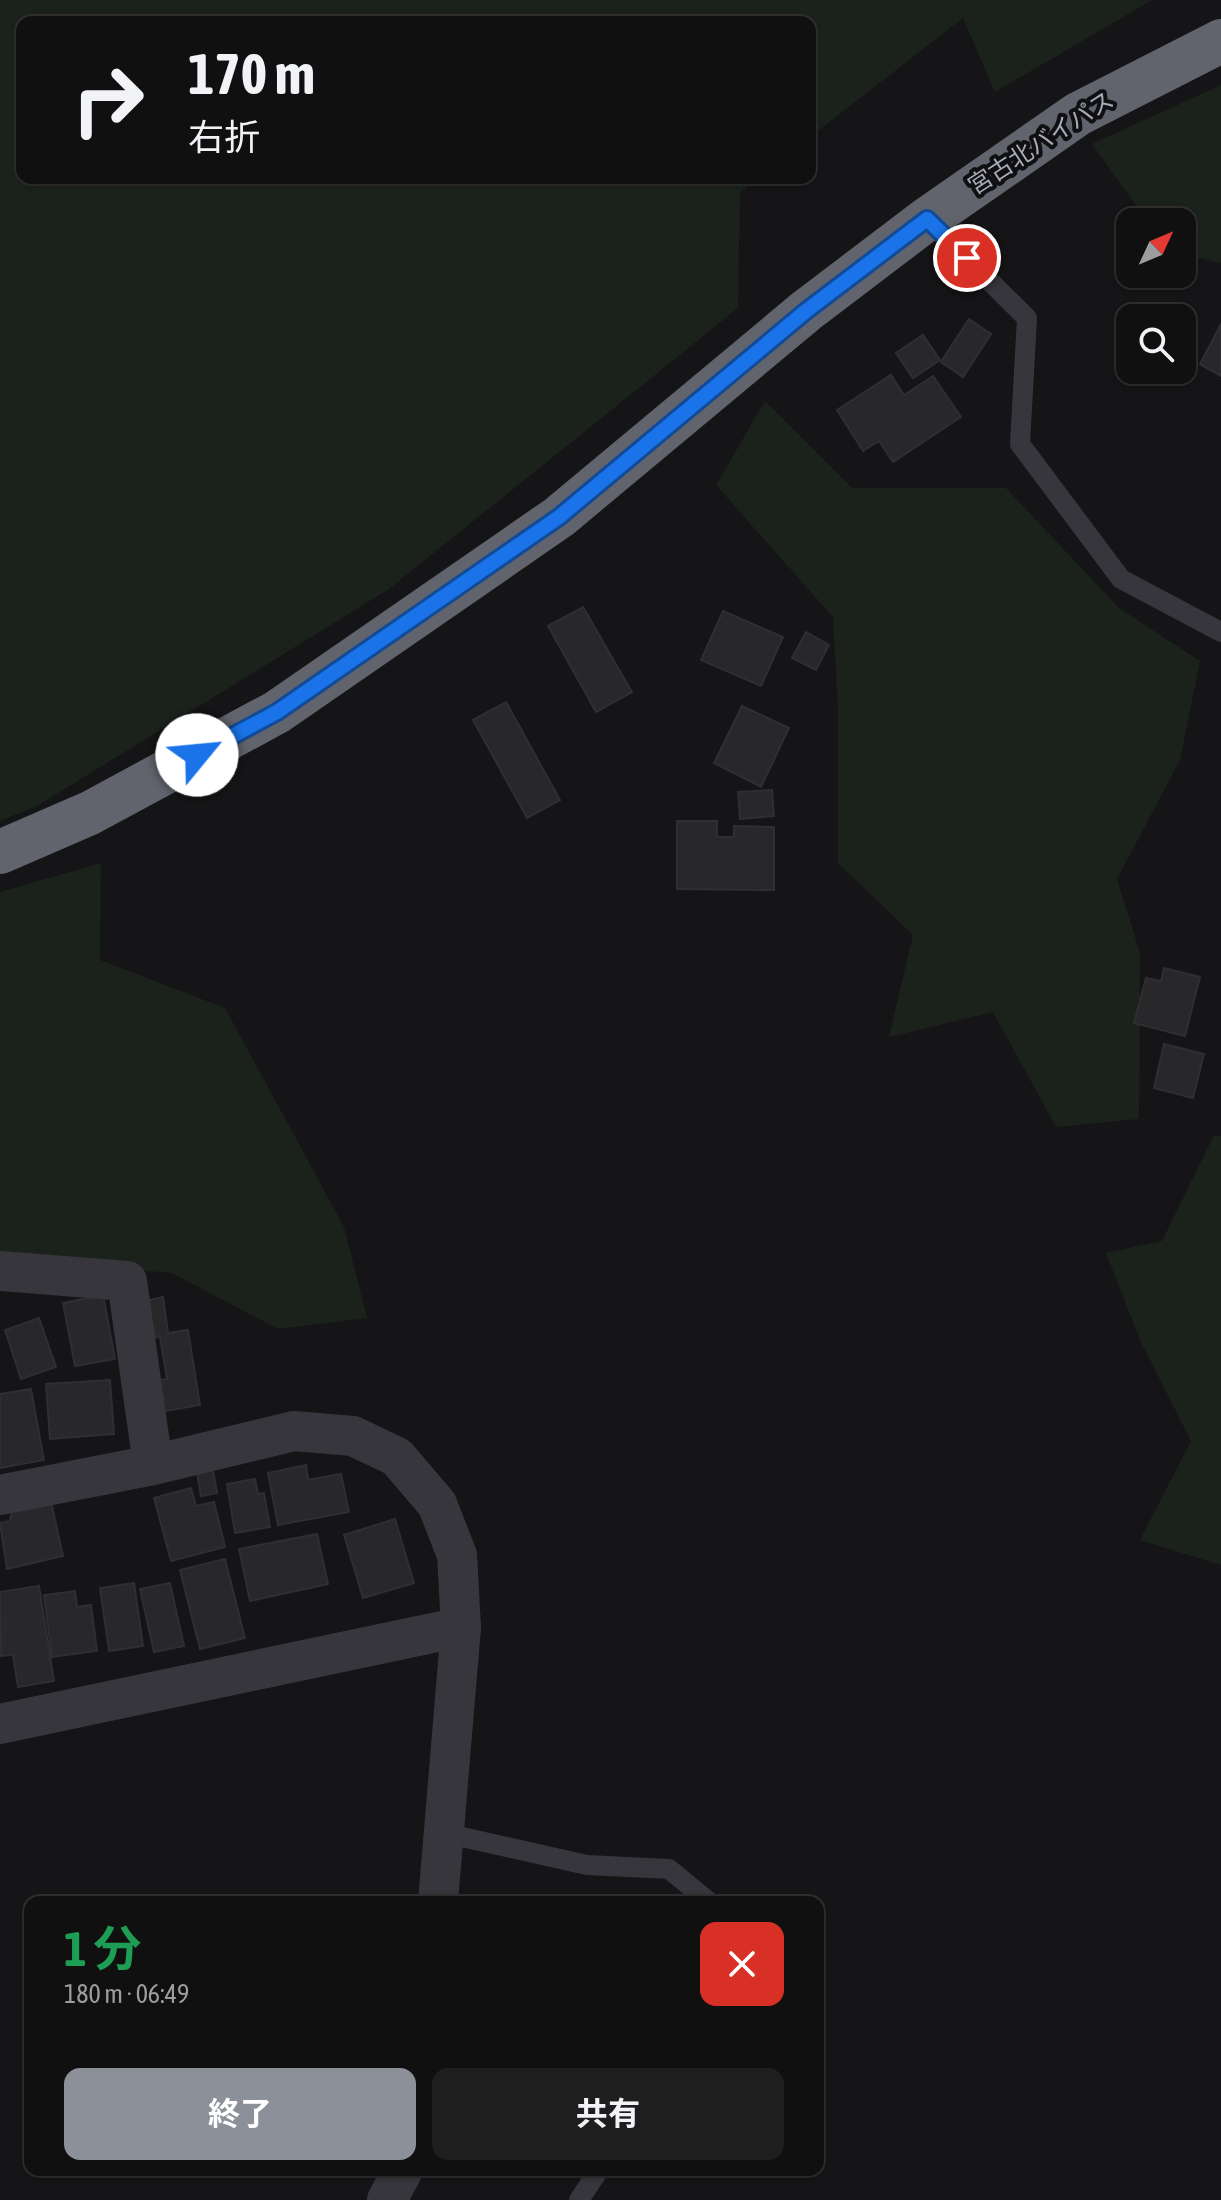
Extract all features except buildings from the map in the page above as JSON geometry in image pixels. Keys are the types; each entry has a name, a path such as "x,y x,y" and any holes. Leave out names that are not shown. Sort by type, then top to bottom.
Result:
{"highway":[{"name":"宮古北バイパス","path":"0,852 90,813 277,712 559,517 806,311 927,219 1078,114 1221,41"}],"street":[{"path":"0,1271 127,1281 153,1465"},
{"path":"0,1495 153,1465 294,1431 353,1436 397,1457 437,1504 457,1555 461,1627 439,1896"},
{"path":"0,1724 461,1627"},
{"path":"387,2200 400,2176"}],"lane":[{"path":"927,219 1027,318 1020,444 1121,579 1221,632"},
{"path":"444,1833 587,1865 669,1869 702,1896"},
{"path":"579,2200 595,2176"}],"shaded area":[{"path":"0,0 1152,0 995,92 963,18 816,132 816,16 16,16 16,184 750,184 740,192 738,308 389,589 37,806 0,821"},
{"path":"1221,85 1221,263 1196,257 1196,208 1138,208 1092,144"},
{"path":"765,401 852,488 1006,488 1119,608 1200,661 1180,760 1117,879 1140,953 1139,1119 1056,1127 993,1012 889,1037 913,935 838,863 838,708 833,617 716,485"},
{"path":"101,863 100,960 225,1008 344,1227 367,1318 278,1329 172,1273 0,1258 0,892"},
{"path":"1214,1135 1221,1136 1221,1565 1140,1540 1191,1441 1141,1342 1106,1253 1162,1241"}],"route":[{"path":"197,755 277,712 559,517 806,311 927,219 967,258"}]}
